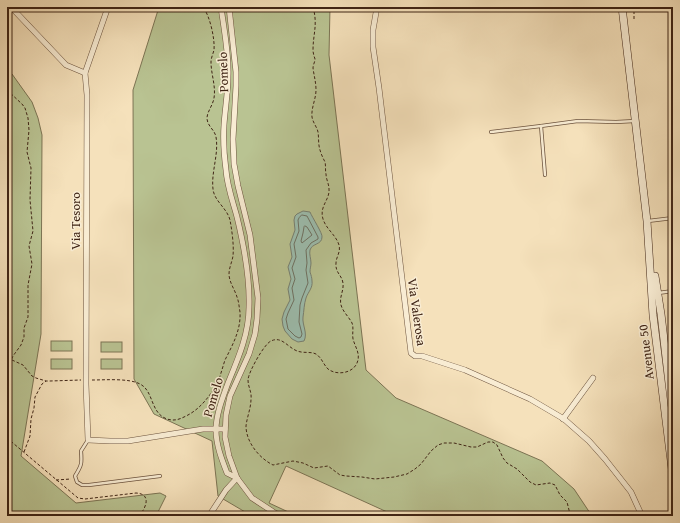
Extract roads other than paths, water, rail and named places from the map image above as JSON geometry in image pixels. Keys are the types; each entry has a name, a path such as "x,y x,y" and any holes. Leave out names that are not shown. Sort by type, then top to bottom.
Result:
{"main road":[{"name":"Avenue 50","path":"622,7 647,222 653,315 673,477"},
{"name":"Avenue 50","path":"647,222 658,293 673,418"}],"street":[{"path":"11,7 66,65 85,73"},
{"name":"Via Tesoro","path":"88,440 86,380 87,95 85,73 108,7"},
{"name":"Pomelo","path":"221,7 227,54 228,76 224,138 226,172 244,248 249,308 247,329 241,351 224,395 218,415 216,429 217,444 227,474 237,478"},
{"name":"Pomelo","path":"229,7 236,72 233,140 234,164 250,235 258,305 255,334 249,354 230,396 226,415 225,429 227,446 237,478"},
{"name":"Via Valerosa","path":"377,7 372,30 373,47 411,353 415,356 422,356 465,370 530,399 563,419 589,441 605,459 631,492 642,516"},
{"path":"563,419 593,378"},
{"path":"88,440 110,442 128,441 203,429 225,429"},
{"path":"209,516 226,490 237,478 252,498 282,516"}],"lane":[{"path":"491,132 578,121 616,122 636,120"},
{"path":"541,126 545,175"},
{"path":"647,222 673,218"},
{"path":"658,293 673,291"},
{"path":"88,440 81,451 82,464 75,476 77,482 82,485 160,476"}],"water":[{"path":"303,211 310,212 321,233 322,240 310,250 310,272 312,283 304,305 303,320 305,338 304,341 298,342 292,339 285,331 282,319 290,300 288,289 291,279 288,267 292,257 290,244 295,230 294,220 297,214"}]}
